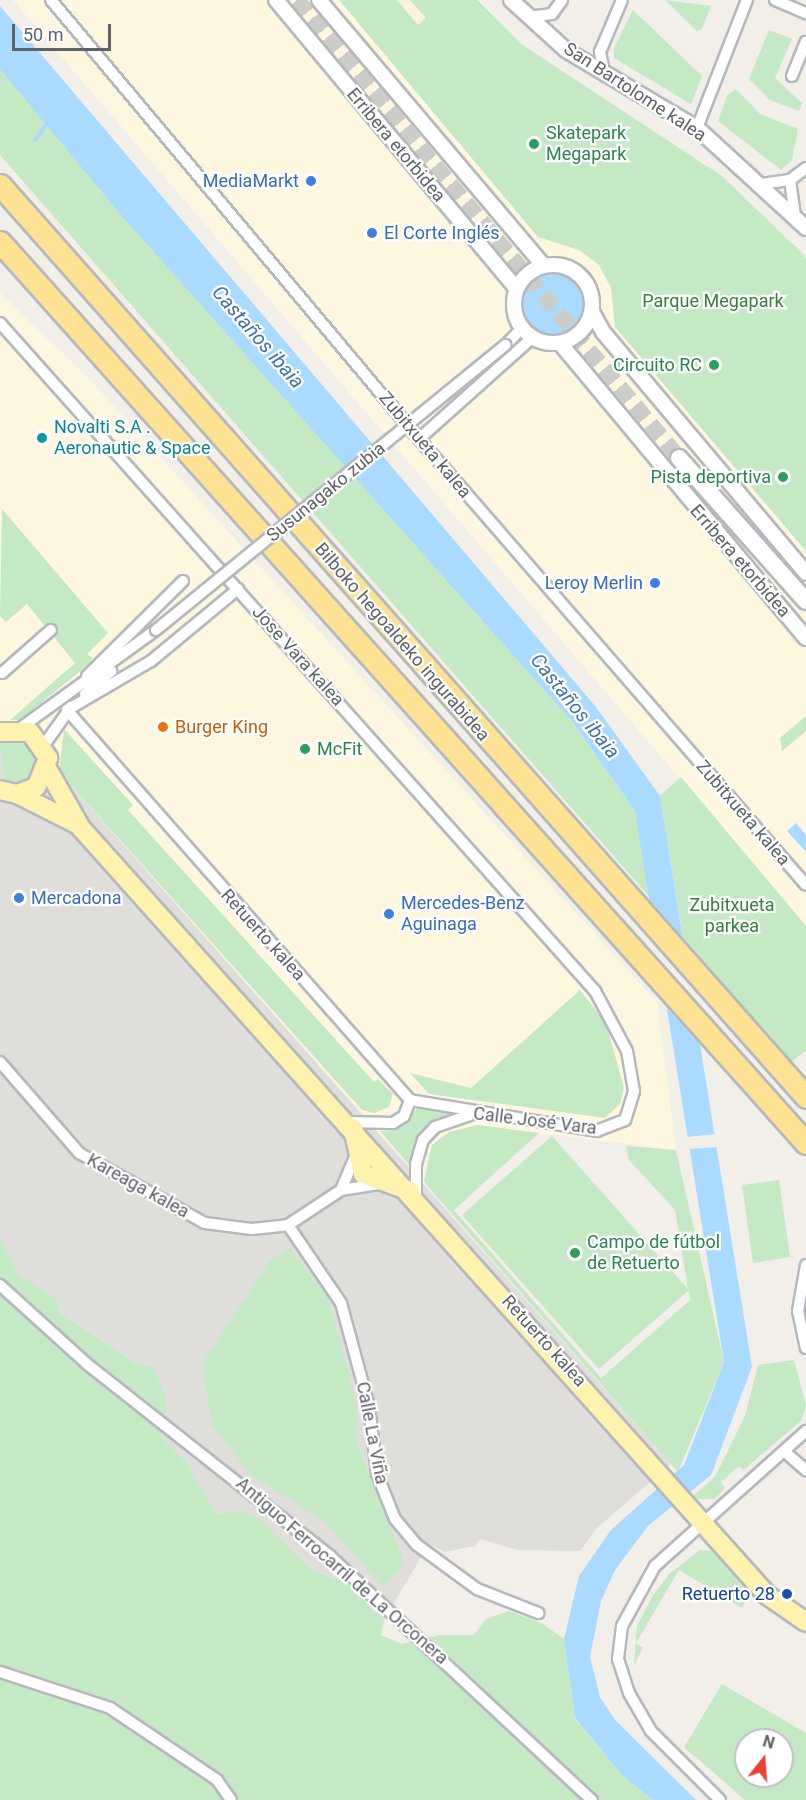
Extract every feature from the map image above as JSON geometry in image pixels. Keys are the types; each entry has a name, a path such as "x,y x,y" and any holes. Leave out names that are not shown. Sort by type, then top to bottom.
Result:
{"highway":[{"name":"Bilboko hegoaldeko ingurabidea","path":"0,185 806,1097"},
{"name":"Bilboko hegoaldeko ingurabidea","path":"0,242 806,1143"}],"main road":[{"path":"679,458 778,574 806,602"},
{"name":"Erribera etorbidea","path":"778,574 806,609"},
{"path":"6,793 36,787 48,770 44,745 8,728"},
{"name":"Retuerto kalea","path":"48,770 81,828 413,1194 645,1454 704,1524"},
{"name":"Retuerto kalea","path":"6,793 81,828"},
{"path":"350,1125 356,1155 363,1174 379,1184 413,1194"},
{"path":"704,1524 767,1595 806,1622"}],"street":[{"name":"Zubitxueta kalea","path":"51,0 419,439 806,885"},
{"name":"Erribera etorbidea","path":"276,0 517,289"},
{"name":"Erribera etorbidea","path":"319,0 544,266"},
{"name":"San Bartolome kalea","path":"511,0 527,17 605,76 697,128 761,184 806,228"},
{"path":"527,17 552,14 562,0"},
{"path":"605,76 600,52 622,0"},
{"path":"697,128 747,0"},
{"path":"775,0 806,13"},
{"path":"792,76 806,42"},
{"path":"761,184 790,180 806,168"},
{"path":"790,180 795,216"},
{"path":"592,312 581,332 560,343 532,338 522,328 514,308 517,289 544,266 563,267 580,276 590,293 592,312 806,573"},
{"name":"Jose Vara kalea","path":"0,322 595,991"},
{"name":"Susunagako zubia","path":"156,630 506,345 522,328"},
{"path":"419,439 532,338"},
{"name":"Erribera etorbidea","path":"560,343 806,638"},
{"path":"74,690 110,648 183,581"},
{"path":"67,710 151,661 238,589"},
{"path":"1,672 51,630"},
{"path":"8,728 74,690 156,630"},
{"path":"44,745 67,710 156,630"},
{"name":"Retuerto kalea","path":"67,710 410,1100"},
{"name":"Calle José Vara","path":"410,1100 476,1114 597,1131 625,1120 634,1091 627,1051 595,991"},
{"name":"Kareaga kalea","path":"0,1062 79,1153 144,1192 205,1222 252,1229 288,1225 341,1190 379,1184"},
{"path":"350,1125 393,1123 404,1116 410,1100"},
{"path":"413,1194 416,1164 423,1140 435,1127 476,1114"},
{"path":"341,1190 356,1155"},
{"name":"Calle La Viña","path":"288,1225 329,1278 341,1303 369,1406 377,1474 395,1519 417,1545 477,1589 538,1613"},
{"path":"806,1265 802,1285 806,1348"},
{"name":"Antiguo Ferrocarril de La Orconera","path":"0,1285 87,1364 330,1556 592,1800"},
{"path":"720,1800 651,1731 629,1693 618,1659 622,1626 646,1579 806,1431"},
{"path":"785,1452 806,1470"},
{"path":"0,1672 110,1708 217,1780 231,1800"}],"shaded area":[{"path":"13,0 480,0 532,58 705,164 806,258 806,926"},
{"path":"0,293 90,380 657,1002 676,1150 477,1125 427,1153 424,1182 59,772 0,744"},
{"path":"0,744 59,772 671,1464 597,1528 580,1551 517,1550 480,1539 475,1546 445,1552 429,1544 384,1620 348,1583 312,1570 259,1518 239,1510 217,1514 185,1460 162,1438 167,1400 136,1363 60,1313 56,1298 19,1274 0,1238"}],"green space":[{"name":"Parque Megapark","path":"339,0 478,0 521,44 722,176 806,258 806,551 615,327 611,288 599,265 579,250 538,237"},
{"path":"665,0 711,6 702,29 697,31"},
{"path":"633,10 702,76 691,104 614,58 614,48"},
{"path":"769,30 792,39 775,78 802,103 799,111 770,100 749,79"},
{"path":"0,68 572,721 635,811 653,901 0,155"},
{"path":"736,89 760,114 798,129 792,160 781,170 718,121 727,96"},
{"path":"2,509 108,633 87,654 93,658 83,669 20,720 10,720 75,663 27,604 6,622 0,616"},
{"path":"806,716 806,731 782,751 780,738"},
{"path":"64,729 133,805 128,810 374,1082 378,1079 393,1094 389,1107 374,1113 362,1110 59,772"},
{"path":"25,736 41,755 34,778 20,785 4,783 0,740"},
{"name":"Zubitxueta parkea","path":"681,777 806,926 806,1050 791,1062 683,937 660,796"},
{"path":"580,990 606,1023 624,1088 620,1104 605,1118 429,1094 410,1073 471,1088"},
{"path":"418,1108 457,1115 420,1135 410,1166 380,1131 398,1129"},
{"path":"477,1125 539,1133 454,1210 601,1378 690,1300 689,1290 599,1369 462,1215 552,1136 688,1289 675,1210 629,1160 626,1146 676,1150 724,1362 678,1472 424,1182 432,1145 449,1132"},
{"path":"779,1180 790,1257 753,1263 742,1185"},
{"path":"0,1238 19,1274 56,1298 60,1313 136,1363 154,1368 167,1400 162,1438 185,1460 217,1514 239,1510 259,1518 312,1570 348,1583 384,1620 381,1635 402,1644 440,1635 474,1635 486,1619 509,1611 543,1624 564,1639 575,1719 621,1774 653,1800 0,1800"},
{"path":"290,1248 328,1297 356,1403 358,1446 404,1563 384,1588 325,1522 251,1475 212,1425 202,1363 270,1260"},
{"path":"794,1360 806,1405 801,1421 743,1470 739,1466 721,1482 725,1488 715,1499 698,1499 694,1495 715,1477 745,1416 758,1365"},
{"path":"700,1550 712,1551 750,1593 742,1608 679,1570 636,1643 643,1648 634,1665 637,1626 652,1597 669,1574"},
{"path":"722,1684 806,1733 806,1800 745,1800 684,1747"}],"sand":[{"path":"397,0 410,0 426,18 418,25"}],"water":[{"name":"Castaños ibaia","path":"0,6 596,707 660,796 752,1367 711,1475 648,1526 615,1570 601,1601 590,1657 600,1697 616,1721 696,1800 653,1800 621,1774 575,1718 564,1639 579,1576 611,1530 684,1465 724,1362 635,811 572,721 121,215 0,69"},
{"path":"553,274 570,279 578,287 583,304 578,321 570,329 553,334 536,329 528,321 523,304 528,287 536,279"},
{"path":"796,823 806,835 806,852 787,831"}],"pier":[{"path":"650,900 687,942 704,1049 666,1007"},
{"path":"718,1134 720,1147 688,1149 686,1137"}],"waterway":[{"path":"35,140 49,121"}],"tunnel":[{"path":"297,0 679,458"}],"place":[{"name":"Skatepark Megapark","path":"534,144"},
{"name":"MediaMarkt","path":"311,181"},
{"name":"El Corte Inglés","path":"372,233"},
{"name":"Circuito RC","path":"714,365"},
{"name":"Novalti S.A . Aeronautic & Space","path":"42,438"},
{"name":"Pista deportiva","path":"783,477"},
{"name":"Leroy Merlin","path":"655,583"},
{"name":"Burger King","path":"163,727"},
{"name":"McFit","path":"305,749"},
{"name":"Mercadona","path":"19,898"},
{"name":"Mercedes-Benz Aguinaga","path":"389,914"},
{"name":"Campo de fútbol de Retuerto","path":"575,1253"},
{"name":"Retuerto 28","path":"787,1594"}]}
